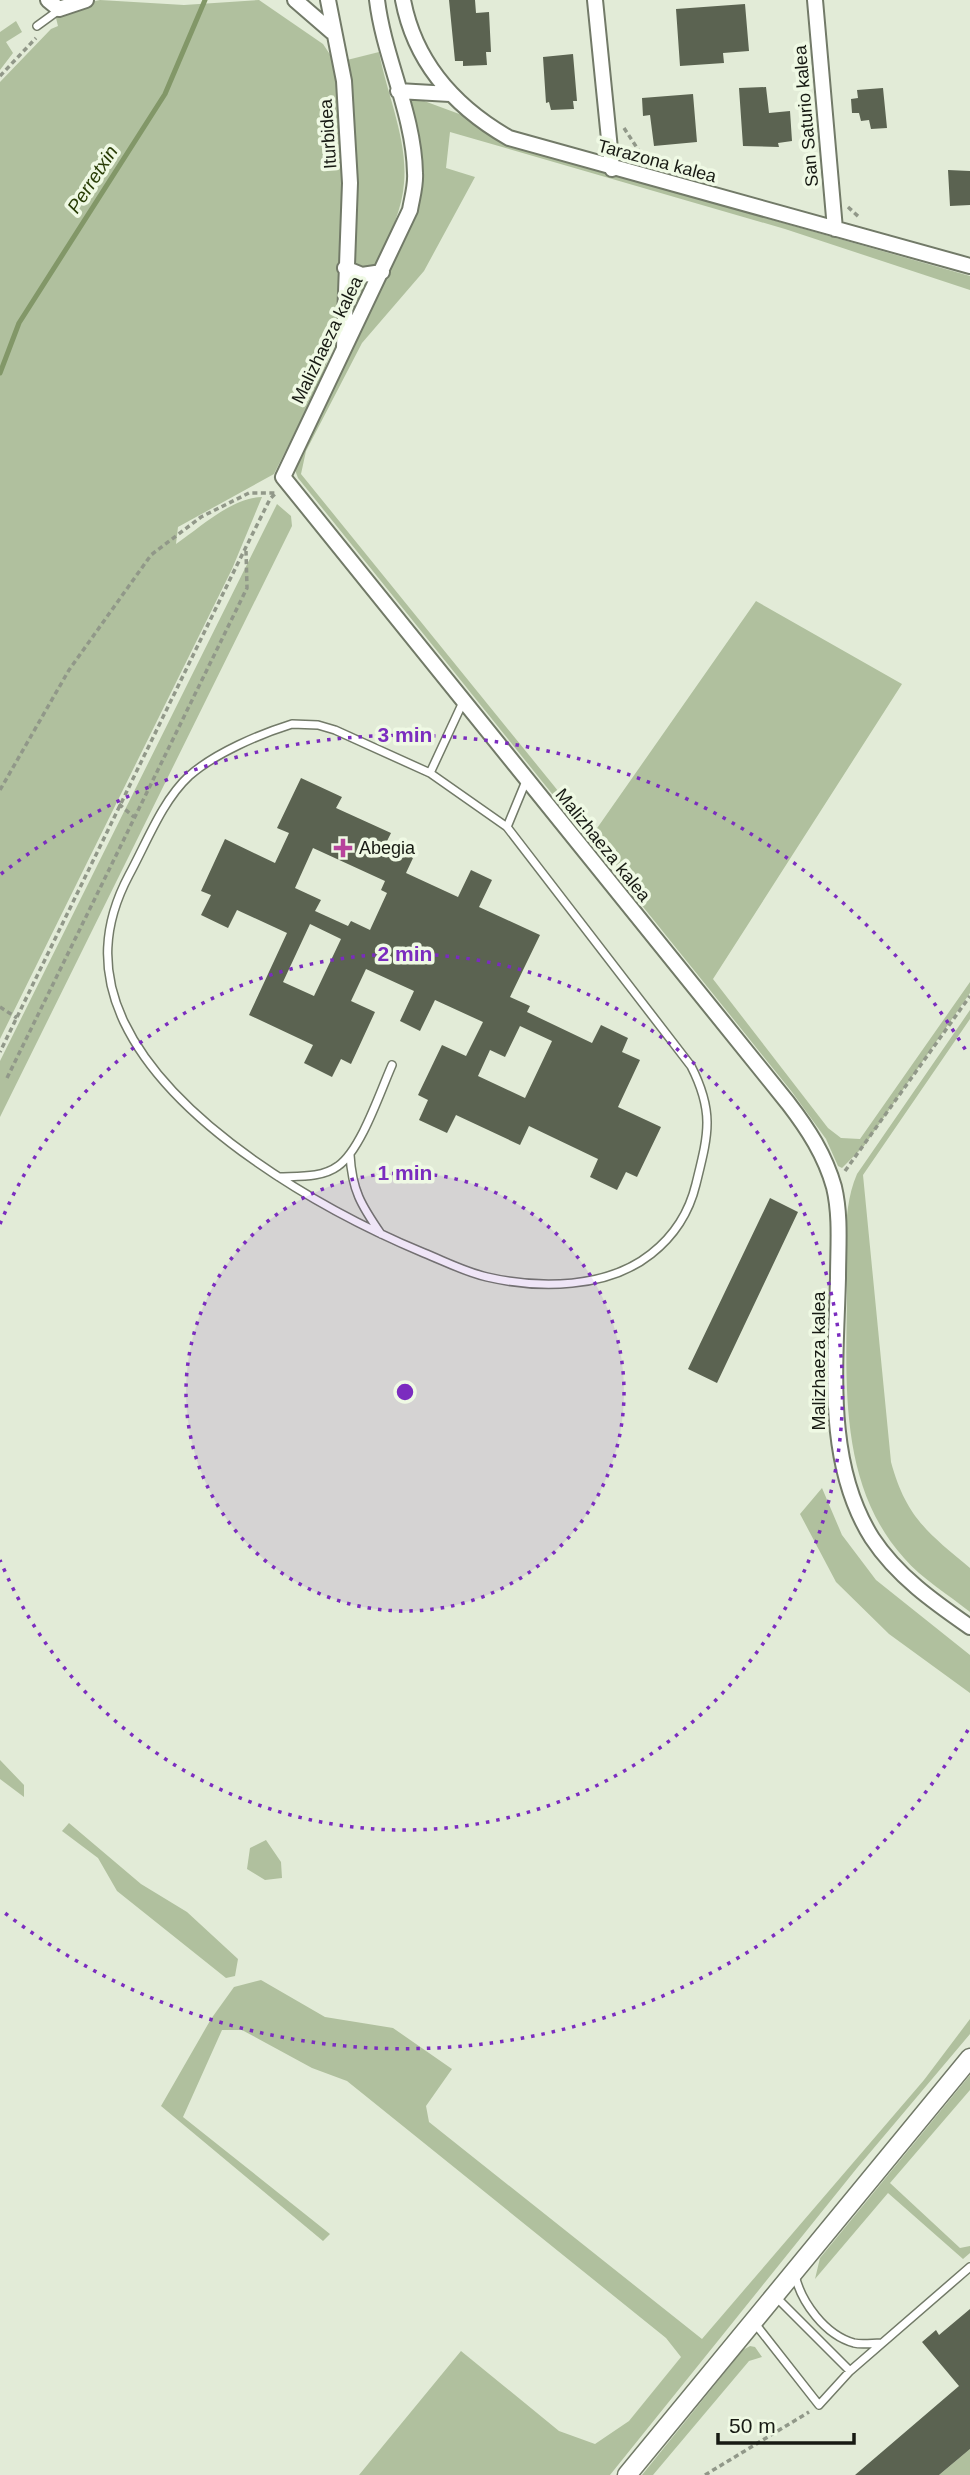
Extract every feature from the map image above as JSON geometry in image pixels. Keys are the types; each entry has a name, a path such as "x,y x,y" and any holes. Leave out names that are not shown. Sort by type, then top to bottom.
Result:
{"street":[{"path":"53,5 86,0"},
{"path":"295,0 332,32"},
{"name":"Iturbidea","path":"328,0 332,32 344,81 350,183 344,351"},
{"name":"Malizhaeza kalea","path":"377,0 380,25 411,138 416,174 410,210 283,477 807,1127 819,1147 834,1187 838,1221 837,1417 845,1479 861,1520 890,1562 923,1593 970,1628"},
{"name":"Tarazona kalea","path":"404,0 415,40 428,65 450,94 490,127 509,138 612,169 970,266"},
{"path":"595,0 612,169"},
{"name":"San Saturio kalea","path":"815,0 835,229"},
{"path":"398,91 450,94"},
{"path":"345,268 362,275 382,272"},
{"path":"627,2475 970,2058"}],"lane":[{"path":"37,26 53,5"},
{"path":"430,773 463,702"},
{"path":"292,724 318,724 430,773 507,827 691,1066 705,1093 708,1120 694,1195 681,1223 662,1245 636,1266 603,1279 551,1283 486,1276 382,1235 279,1177 203,1120 160,1078 140,1050 114,993 108,962 108,932 115,902 163,811 189,776 254,736 292,724"},
{"path":"507,827 526,781"},
{"path":"279,1177 312,1175 337,1168 350,1155 392,1065"},
{"path":"350,1155 352,1182 356,1193 382,1235"},
{"path":"752,2320 820,2405 850,2371 970,2267"},
{"path":"794,2270 799,2295 837,2335 855,2343 882,2343"},
{"path":"774,2295 850,2371"}],"path":[{"path":"0,76 36,38 37,26"},
{"path":"620,122 641,154 659,167"},
{"path":"844,195 847,206 867,225"},
{"path":"0,790 69,670 151,555 201,517 249,493 276,493"},
{"path":"276,493 282,502"},
{"path":"0,1052 245,548 270,499 276,493"},
{"path":"7,1078 247,588 245,548"},
{"path":"119,804 134,817"},
{"path":"834,1187 970,996"},
{"path":"0,1007 17,1018"},
{"path":"705,2475 820,2405"}],"green space":[{"path":"100,0 184,5 259,0 323,44 335,62 340,86 346,194 338,332 319,384 274,474 178,527 176,544 228,508 239,502 262,497 232,569 0,1039 0,82 51,29 58,26 56,18 77,5"},
{"path":"16,21 22,32 6,42 13,53 0,70 0,32"},
{"path":"379,52 400,134 404,183 397,216 375,270 362,270 350,263 356,191 347,60"},
{"path":"416,98 462,115 505,144 970,276 970,290 785,229 450,132 446,168 475,177 424,271 362,343 306,451 301,474 593,834 756,601 902,684 713,979 828,1128 841,1138 860,1139 970,982 970,993 864,1146 842,1168 838,1166 826,1139 792,1092 298,478 295,470 303,445 408,234 417,200 408,103"},
{"path":"351,281 368,281 350,313"},
{"path":"277,504 291,516 292,526 0,1117 0,1061"},
{"path":"970,1010 970,1019 863,1175 891,1462 904,1497 920,1522 970,1568 970,1612 927,1580 904,1558 883,1530 857,1467 847,1399 846,1249 849,1203 857,1174"},
{"path":"822,1488 842,1535 876,1580 970,1655 970,1693 889,1634 836,1582 800,1514"},
{"path":"0,1760 24,1785 24,1797 0,1779"},
{"path":"69,1823 141,1884 187,1912 238,1959 235,1976 226,1978 117,1891 98,1858 62,1831"},
{"path":"266,1840 281,1862 282,1878 265,1880 247,1869 250,1848"},
{"path":"261,1980 325,2017 393,2028 452,2069 426,2106 429,2122 702,2339 924,2080 970,2019 970,2034 857,2168 610,2475 359,2475 461,2351 559,2431 595,2444 629,2421 681,2357 666,2338 347,2081 312,2068 242,2030 222,2030 183,2117 330,2234 323,2241 161,2106 211,2019 234,1987"},
{"path":"970,2075 970,2090 890,2183 960,2248 970,2246 970,2253 963,2259 888,2193 815,2279 820,2258"},
{"path":"750,2346 755,2347 762,2357 749,2361 653,2475 642,2475 743,2350"},
{"path":"970,2449 970,2475 939,2475"}],"building":[{"path":"449,0 475,0 476,13 489,12 491,52 486,52 487,65 463,66 463,61 455,61"},
{"path":"745,4 749,51 723,53 724,63 680,66 676,9"},
{"path":"573,54 577,101 573,101 574,109 551,110 549,102 546,103 543,57"},
{"path":"766,87 769,113 790,111 792,141 778,143 779,147 743,146 739,88"},
{"path":"883,88 887,128 871,129 869,120 861,121 859,113 852,113 851,99 858,98 857,90"},
{"path":"693,94 697,142 654,146 650,115 643,116 642,98"},
{"path":"948,170 970,171 970,205 950,206"},
{"path":"301,778 342,797 336,808 391,833 385,845 413,858 406,873 458,897 471,870 492,880 479,907 540,935 510,997 530,1006 527,1012 592,1043 601,1025 628,1038 622,1052 640,1060 618,1107 661,1127 637,1177 626,1172 617,1190 590,1177 598,1159 529,1126 520,1145 456,1115 447,1133 419,1120 428,1100 418,1095 442,1045 466,1056 483,1022 435,1000 420,1031 400,1021 414,991 366,969 351,1001 375,1012 351,1064 341,1059 332,1077 304,1063 313,1045 249,1015 287,933 237,910 228,928 201,915 211,895 201,891 225,839 275,863 289,833 277,828","holes":["313,848 385,881 381,890 387,893 370,930 351,921 348,926 315,911 321,900 295,888","310,924 341,939 314,996 283,982","520,1026 552,1041 525,1098 478,1076 490,1050 505,1057"]},
{"path":"770,1198 798,1212 717,1383 688,1369"},
{"path":"970,2309 970,2449 939,2475 855,2475 959,2386 922,2342 936,2330 939,2335"}],"waterway":[{"name":"Perretxin","path":"0,373 19,323 165,94 205,0"}],"place":[{"name":"Abegia","path":"343,848"}]}
